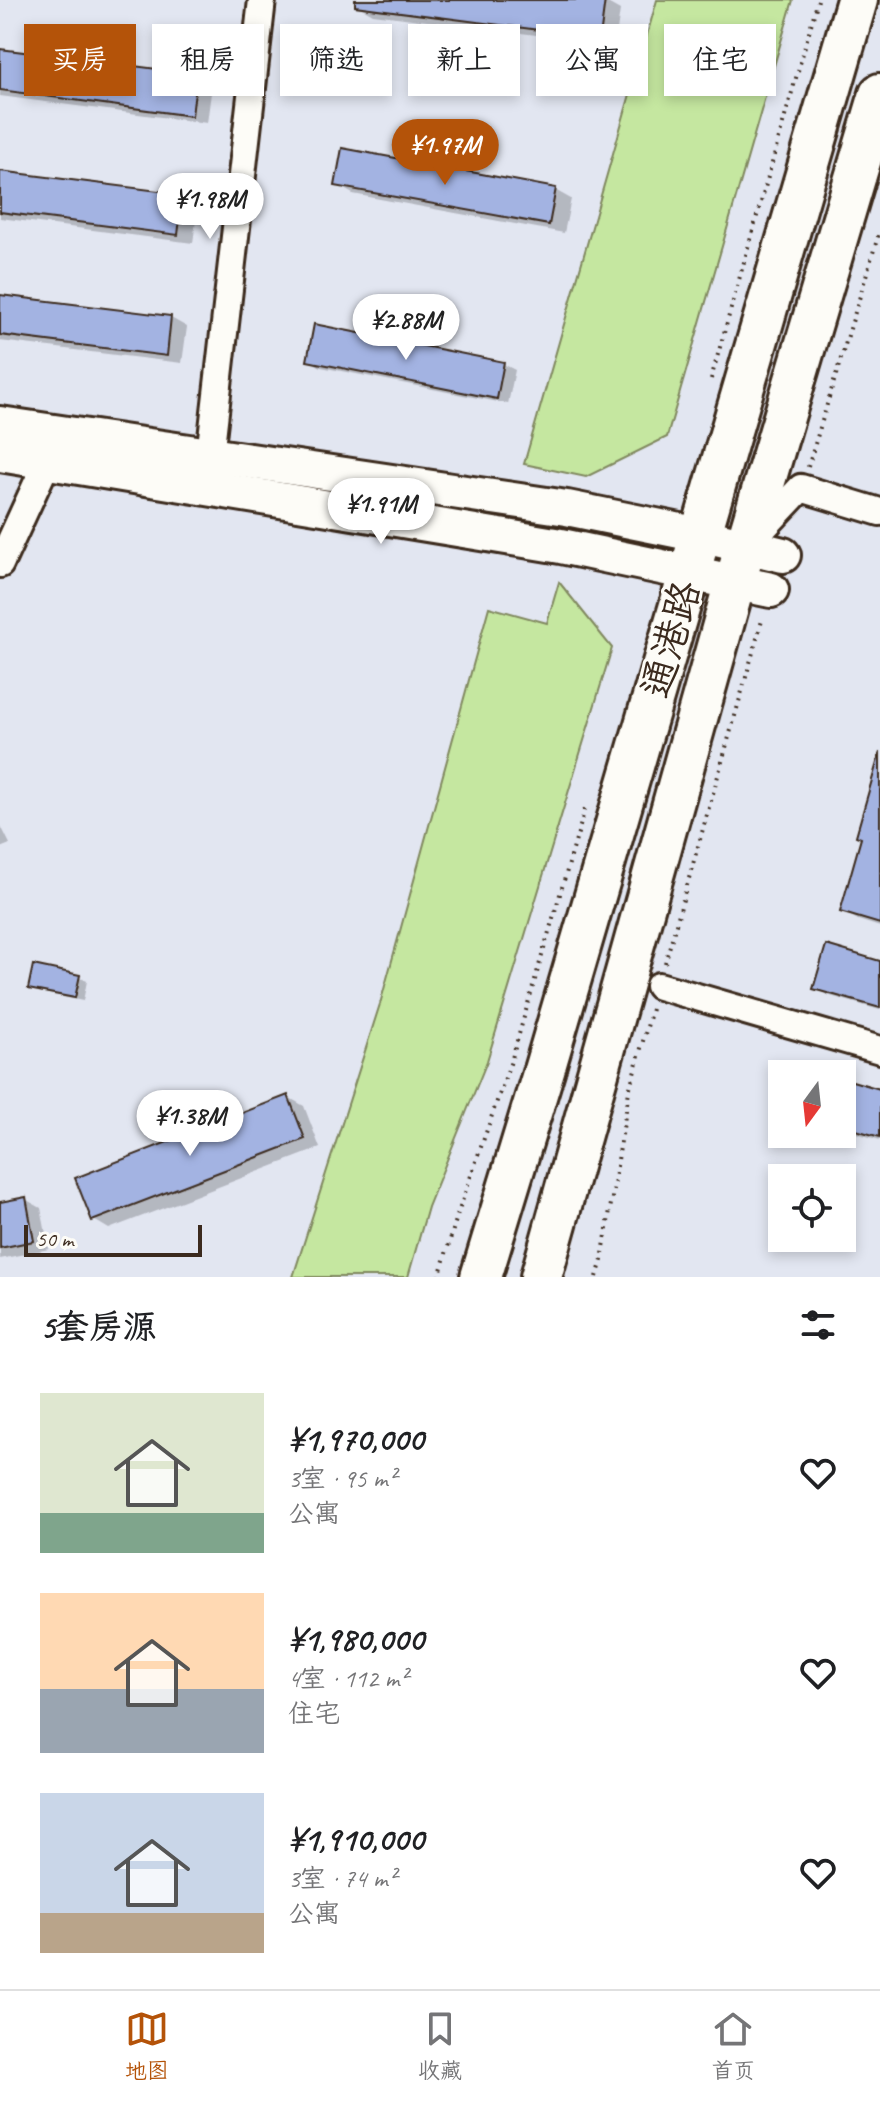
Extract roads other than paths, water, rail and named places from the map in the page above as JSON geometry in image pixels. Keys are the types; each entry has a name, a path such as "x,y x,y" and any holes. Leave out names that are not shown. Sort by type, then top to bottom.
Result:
{"highway":[{"name":"通港路","path":"481,1277 541,1082 857,0"},
{"name":"通港路","path":"541,1277 758,568 880,94"}],"main road":[{"path":"0,424 208,472 690,573 758,568"},
{"path":"0,454 47,462 208,472 567,508 700,535 758,568"}],"street":[{"path":"208,472 262,0"},
{"path":"0,564 47,462"},
{"path":"758,568 801,488 880,512"},
{"path":"659,986 880,1050"}]}
